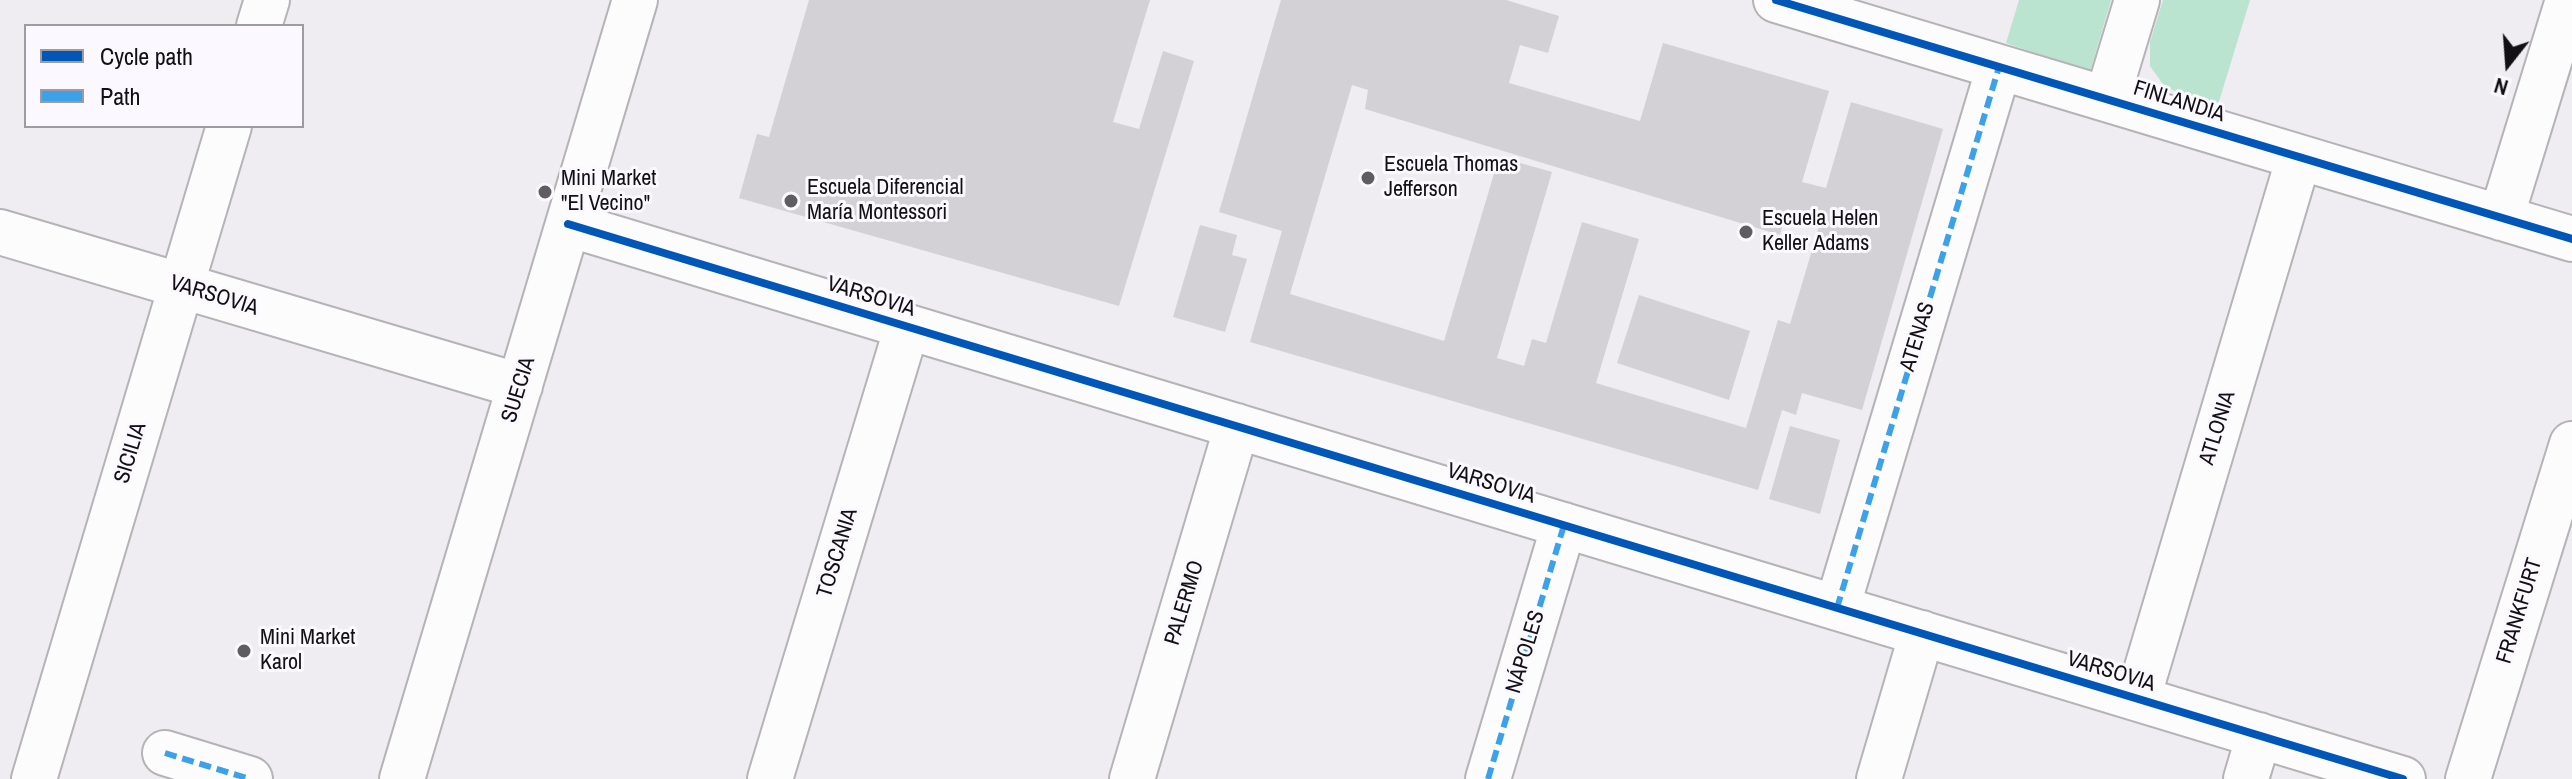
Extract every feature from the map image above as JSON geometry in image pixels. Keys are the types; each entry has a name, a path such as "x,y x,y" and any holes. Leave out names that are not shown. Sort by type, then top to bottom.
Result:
{"street":[{"path":"260,24 267,0"},
{"name":"SUECIA","path":"402,779 635,0"},
{"name":"FINLANDIA","path":"1776,0 2572,239"},
{"path":"2107,99 2137,0"},
{"path":"2501,218 2568,0"},
{"name":"ATENAS","path":"1837,608 1999,67"},
{"name":"SICILIA","path":"34,779 228,128"},
{"name":"ATLONIA","path":"2138,698 2299,157"},
{"name":"VARSOVIA","path":"568,224 2403,779"},
{"name":"VARSOVIA","path":"0,232 520,386"},
{"name":"TOSCANIA","path":"770,779 907,327"},
{"name":"PALERMO","path":"1132,779 1237,426"},
{"name":"FRANKFURT","path":"2468,779 2572,444"},
{"name":"NÁPOLES","path":"1488,779 1564,525"},
{"path":"1879,779 1922,633"},
{"path":"2246,779 2259,735"},
{"path":"165,753 250,779"}],"green space":[{"path":"2019,0 2111,0 2090,72 2006,43"},
{"path":"2163,0 2250,0 2217,108 2165,87 2150,66 2150,42"}],"building":[{"path":"809,0 1150,0 1113,122 1139,129 1163,51 1194,61 1119,306 739,198 757,134 769,137"},
{"path":"1281,0 1506,0 1559,16 1548,53 1520,45 1509,83 1640,121 1663,43 1829,91 1802,182 1826,188 1851,102 1943,129 1862,410 1802,393 1796,415 1782,410 1758,490 1250,342 1282,231 1219,212","holes":["1352,85 1368,90 1365,109 1780,235 1787,209 1821,220 1790,324 1778,320 1746,428 1596,383 1639,239 1582,222 1546,343 1532,339 1524,366 1497,358 1552,172 1499,157 1444,341 1290,294"]},
{"path":"1200,225 1237,235 1232,255 1247,259 1225,332 1173,317"},
{"path":"1639,295 1750,331 1729,400 1617,363"},
{"path":"1790,426 1840,440 1820,514 1769,499"}],"marked path":[{"path":"1837,608 1999,67"},
{"path":"1488,779 1564,525"},
{"path":"165,753 250,779"}],"cycle path":[{"path":"1776,0 2572,239"},
{"path":"568,224 2403,779"}],"place":[{"name":"Escuela Thomas Jefferson","path":"1368,178"},
{"name":"Mini Market \"El Vecino\"","path":"545,192"},
{"name":"Escuela Diferencial María Montessori","path":"791,201"},
{"name":"Escuela Helen Keller Adams","path":"1746,232"},
{"name":"Mini Market Karol","path":"244,651"}]}
